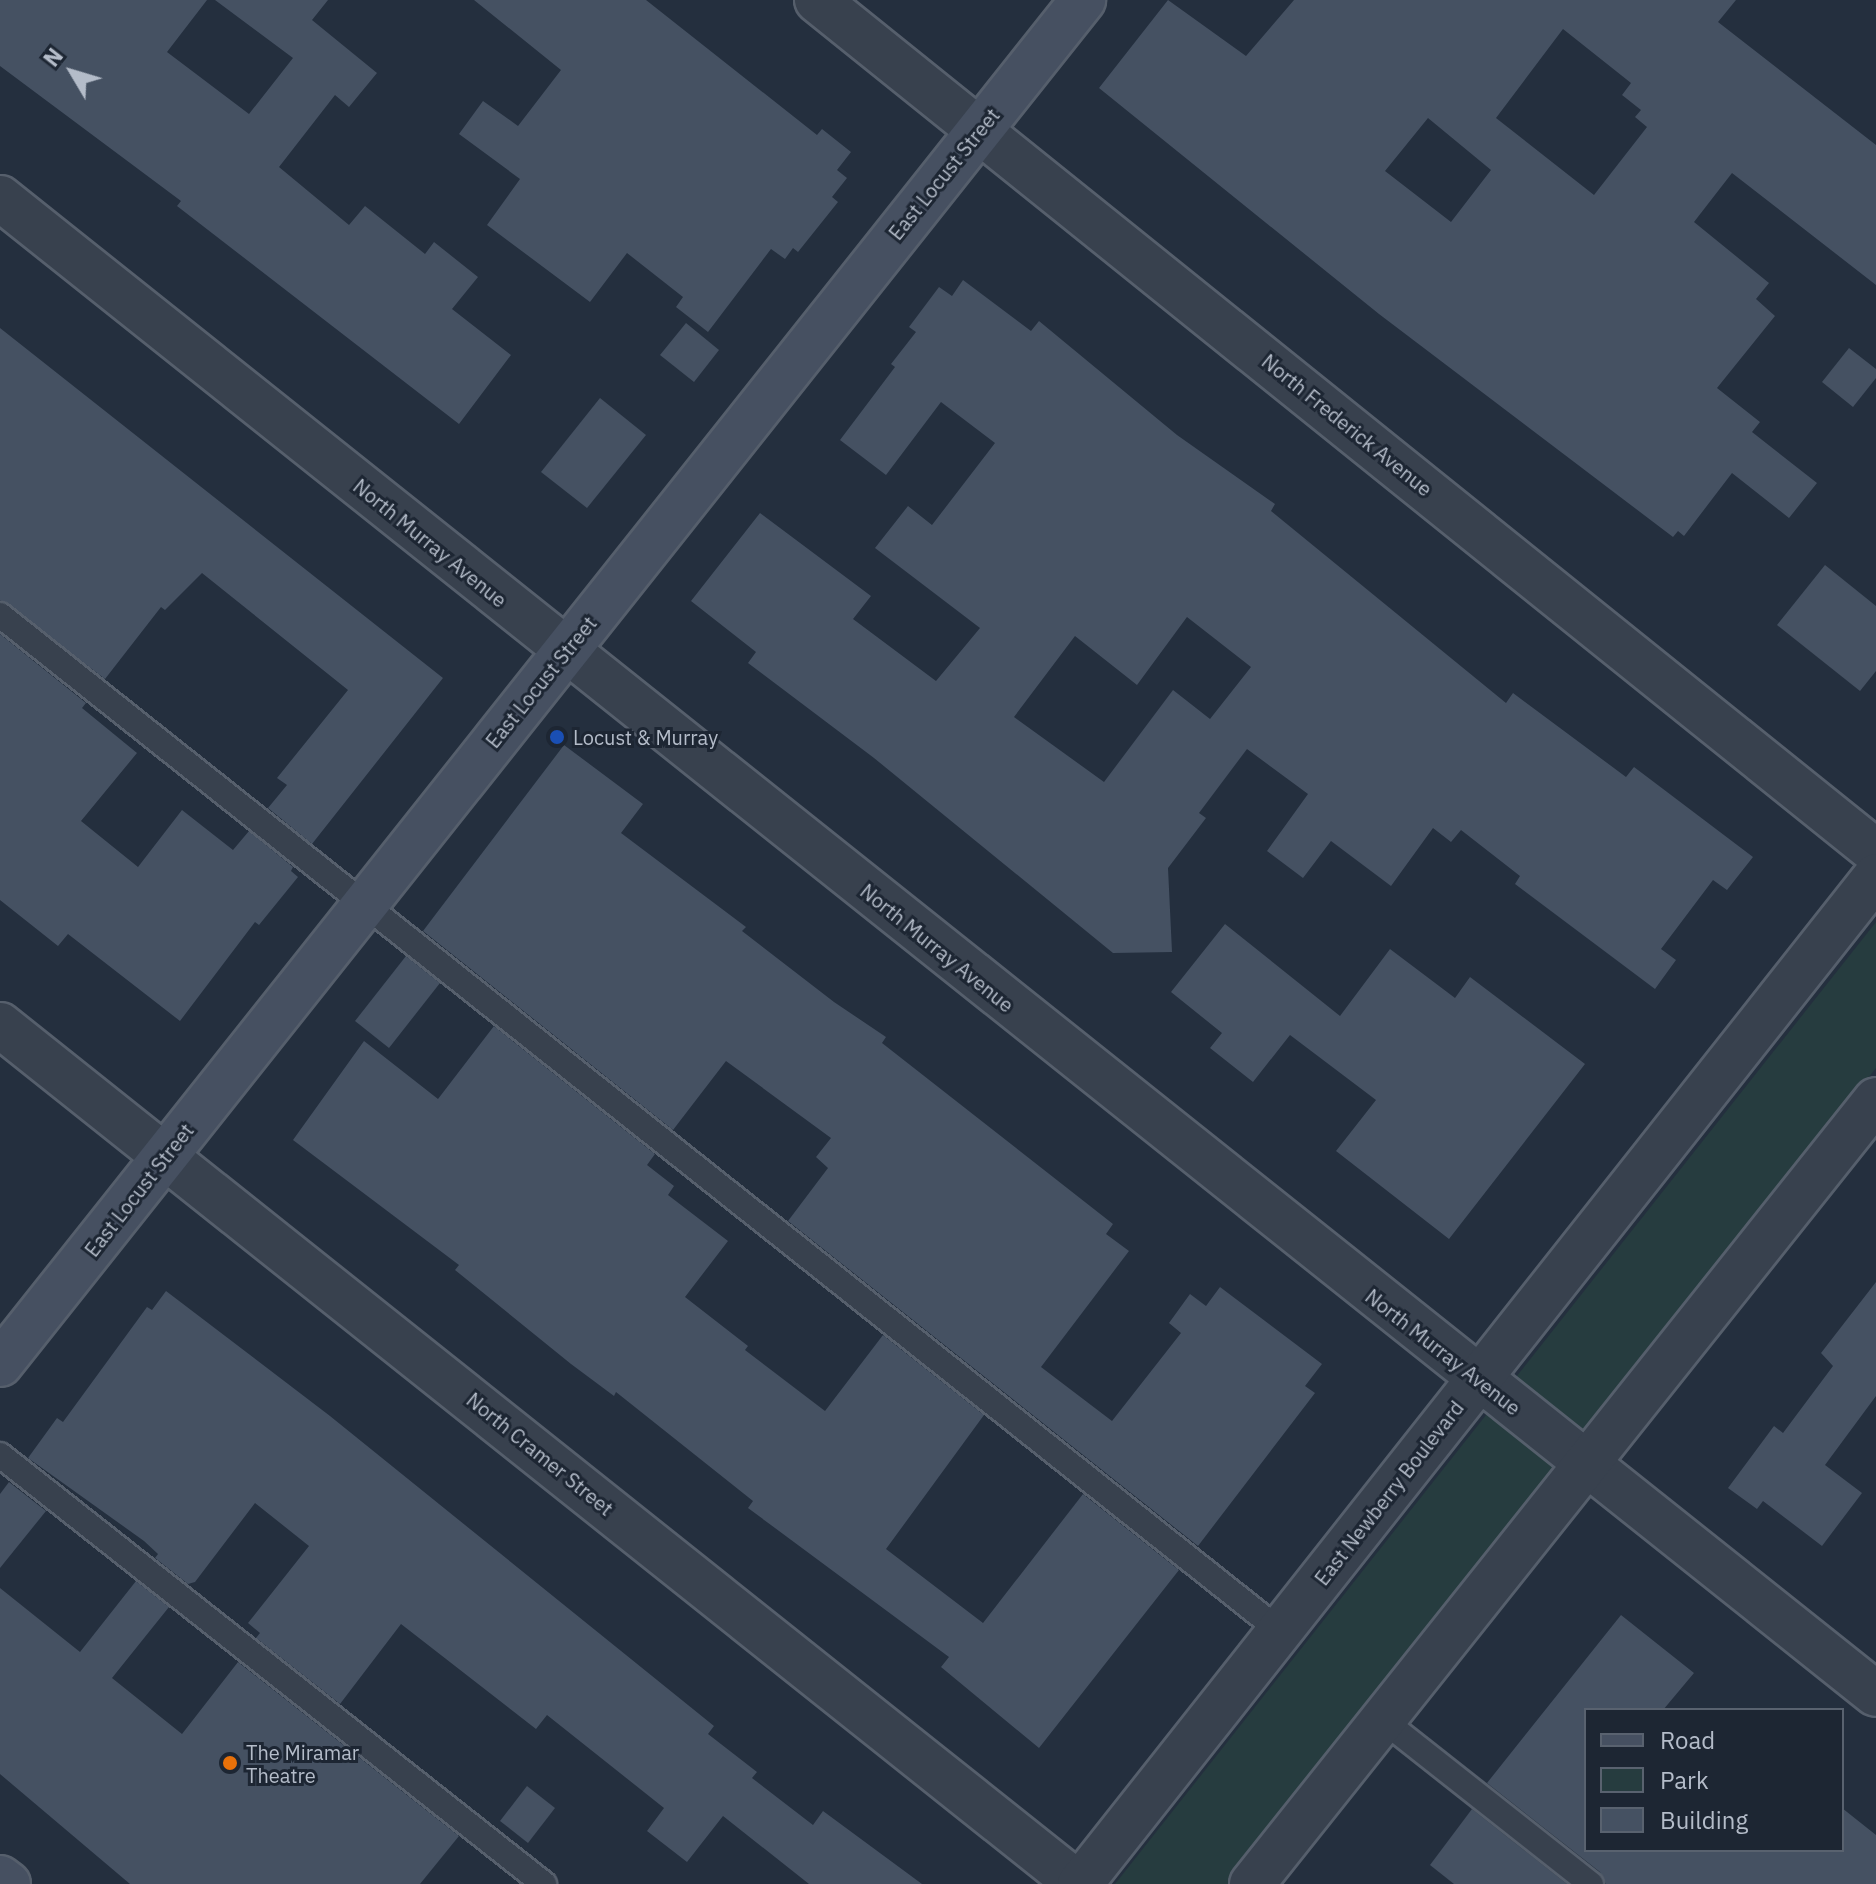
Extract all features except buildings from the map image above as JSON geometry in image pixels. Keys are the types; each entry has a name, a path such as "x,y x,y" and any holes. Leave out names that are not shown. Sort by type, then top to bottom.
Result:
{"main road":[{"name":"East Locust Street","path":"0,1364 1083,0"},
{"path":"0,1878 8,1884"}],"street":[{"name":"North Frederick Avenue","path":"817,0 981,128 1876,852"},
{"name":"North Murray Avenue","path":"0,198 565,652 1876,1694"},
{"name":"East Newberry Boulevard","path":"1079,1884 1876,876"},
{"name":"North Cramer Street","path":"0,1025 1079,1884"},
{"path":"1252,1884 1876,1100"}],"lane":[{"path":"0,615 1280,1631"},
{"path":"0,1455 544,1884"},
{"path":"1383,1720 1591,1884"}],"green space":[{"path":"1876,922 1876,1068 1229,1884 1115,1884"}],"place":[{"name":"Locust & Murray","path":"557,737"},
{"name":"The Miramar Theatre","path":"230,1763"}]}
